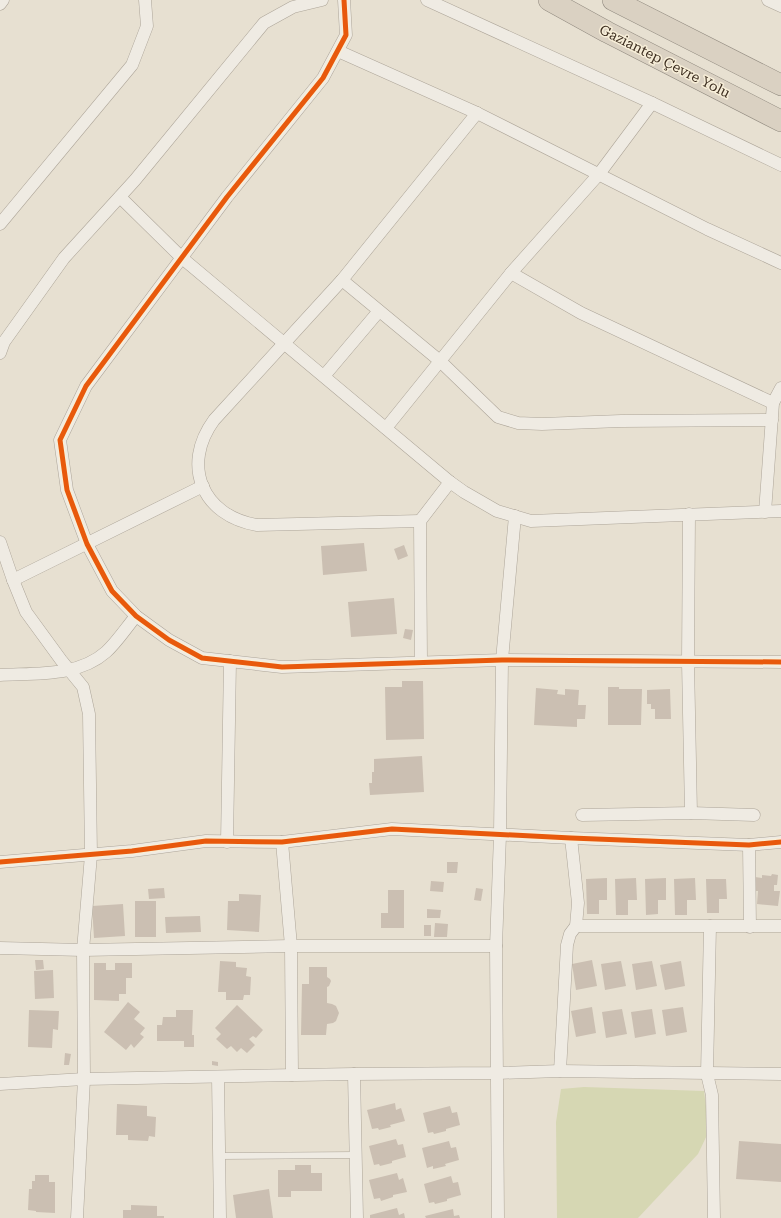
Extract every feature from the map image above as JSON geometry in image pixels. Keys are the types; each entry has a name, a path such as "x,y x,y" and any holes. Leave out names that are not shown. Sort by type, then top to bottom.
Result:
{"highway":[{"name":"Gaziantep Çevre Yolu","path":"549,0 607,32 781,121"},
{"path":"613,0 781,85"}],"street":[{"path":"0,4 3,0"},
{"path":"0,224 132,65 147,26 145,0"},
{"path":"0,353 4,342 64,258 120,197 264,23 293,7 322,0"},
{"path":"344,0 346,35 323,78 227,197 86,386 60,440 67,490 86,544 112,591 136,616 169,640 202,658 282,667 502,660 781,662"},
{"path":"427,0 781,165"},
{"path":"768,0 781,6"},
{"path":"338,51 477,113 707,229 781,263"},
{"path":"386,428 511,273 599,174 652,104"},
{"path":"420,521 246,523 234,519 224,513 207,495 199,474 199,452 202,440 214,420 342,280 477,113"},
{"path":"120,197 182,258 450,482 497,511 531,521 781,511"},
{"path":"511,273 581,313 773,403"},
{"path":"342,280 440,361 498,417 518,423 772,420"},
{"path":"324,376 379,311"},
{"path":"765,512 773,403 781,388"},
{"path":"421,662 420,521 450,482"},
{"path":"13,580 203,486"},
{"path":"689,514 688,662 691,813"},
{"path":"498,1218 496,946 500,835 502,660 515,516"},
{"path":"0,542 26,612 83,686 89,714 91,855 83,950 84,1079 77,1218"},
{"path":"0,675 70,671 90,662 106,652 136,616"},
{"path":"227,842 230,661"},
{"path":"582,815 691,813 754,815"},
{"path":"0,862 132,851 206,841 282,842 392,829 749,845 781,842"},
{"path":"560,1071 567,945 570,934 576,926 578,903 571,838"},
{"path":"282,842 291,946 292,1075"},
{"path":"749,845 750,927"},
{"path":"576,926 781,926"},
{"path":"710,926 708,1074 712,1095 714,1218"},
{"path":"0,948 83,950 291,946 496,946"},
{"path":"0,1084 84,1079 560,1071 781,1074"},
{"path":"354,1074 357,1218"},
{"path":"218,1077 220,1218"}],"lane":[{"path":"219,1156 356,1155"}],"green space":[{"path":"584,1087 704,1091 709,1131 698,1154 638,1218 557,1218 556,1122 561,1089"}],"building":[{"path":"364,543 367,571 323,575 321,546"},
{"path":"404,545 408,556 398,560 394,549"},
{"path":"394,598 397,634 351,637 348,602"},
{"path":"405,629 413,630 411,640 403,638"},
{"path":"402,681 423,681 424,739 386,740 385,687 402,687"},
{"path":"608,687 619,687 619,689 642,689 641,725 608,725"},
{"path":"536,688 558,690 557,694 565,695 565,689 579,690 578,705 586,705 585,719 577,719 577,727 534,725"},
{"path":"670,689 671,719 655,719 655,709 651,709 651,704 647,704 647,690"},
{"path":"422,756 424,792 370,795 369,783 372,783 374,759"},
{"path":"447,862 458,862 457,873 447,873"},
{"path":"772,874 778,875 777,885 774,885 774,891 780,891 778,906 757,904 758,891 754,891 755,877 762,878 762,875 771,876"},
{"path":"607,878 607,900 599,900 599,914 587,914 586,879"},
{"path":"636,878 637,900 628,900 628,915 616,915 615,879"},
{"path":"666,878 666,900 658,900 658,914 646,915 645,879"},
{"path":"695,878 696,900 687,900 687,915 675,915 674,879"},
{"path":"706,879 726,879 727,899 719,899 719,913 707,913"},
{"path":"431,881 444,882 443,892 430,891"},
{"path":"164,888 165,898 149,899 148,889"},
{"path":"476,888 483,889 481,901 474,900"},
{"path":"388,890 404,890 404,928 381,928 381,913 388,913"},
{"path":"239,894 261,895 259,932 227,930 228,901 239,901"},
{"path":"135,901 156,901 156,937 135,937"},
{"path":"123,904 125,936 94,938 92,906"},
{"path":"427,909 441,910 440,918 427,918"},
{"path":"200,916 201,932 166,933 165,917"},
{"path":"435,923 448,924 447,937 434,937"},
{"path":"424,925 431,925 431,936 424,936"},
{"path":"35,960 43,960 44,969 36,970"},
{"path":"592,960 597,986 576,990 572,964"},
{"path":"220,961 236,962 236,967 247,968 246,976 251,977 250,995 244,995 243,1000 226,1000 226,992 218,992"},
{"path":"621,961 626,986 605,990 601,964"},
{"path":"652,961 657,986 636,990 632,964"},
{"path":"681,961 685,986 665,990 660,965"},
{"path":"94,963 106,963 106,970 115,970 115,963 132,963 132,978 126,978 126,994 119,994 119,1001 94,1000"},
{"path":"309,967 327,967 327,977 331,981 327,987 327,1003 336,1006 339,1013 336,1021 327,1024 326,1035 301,1035 302,984 309,984"},
{"path":"53,970 54,998 35,999 34,971"},
{"path":"128,1002 140,1012 134,1019 145,1028 140,1034 144,1037 134,1048 131,1044 126,1050 104,1032"},
{"path":"237,1005 263,1030 256,1038 253,1036 249,1039 255,1045 247,1053 241,1048 237,1052 231,1046 227,1049 216,1039 221,1034 215,1028"},
{"path":"592,1007 596,1033 576,1037 571,1011"},
{"path":"683,1007 687,1032 666,1036 662,1010"},
{"path":"622,1009 627,1034 606,1038 602,1012"},
{"path":"652,1009 656,1034 635,1038 631,1012"},
{"path":"29,1010 59,1011 58,1030 53,1029 52,1048 28,1047"},
{"path":"176,1010 193,1010 192,1035 194,1035 194,1047 184,1047 184,1041 157,1041 157,1025 162,1025 163,1017 176,1017"},
{"path":"65,1053 71,1054 69,1065 64,1065"},
{"path":"212,1061 218,1062 218,1066 212,1065"},
{"path":"395,1103 396,1110 401,1108 405,1121 379,1130 378,1128 372,1129 367,1110"},
{"path":"117,1104 147,1106 147,1116 156,1117 155,1137 149,1136 148,1141 128,1140 128,1135 116,1135"},
{"path":"450,1106 452,1113 457,1112 460,1125 434,1134 433,1132 428,1133 423,1113"},
{"path":"396,1139 398,1145 403,1144 406,1157 380,1166 379,1164 374,1165 369,1146"},
{"path":"449,1141 451,1148 456,1147 459,1160 445,1164 446,1166 433,1169 433,1166 427,1168 422,1148"},
{"path":"739,1141 781,1144 781,1182 736,1179"},
{"path":"295,1165 311,1165 311,1173 322,1173 322,1191 291,1191 291,1197 278,1197 278,1170 295,1170"},
{"path":"397,1173 399,1180 403,1178 407,1192 393,1195 393,1197 381,1201 380,1198 374,1199 369,1180"},
{"path":"35,1175 49,1175 49,1182 55,1182 55,1213 28,1210 29,1189 32,1189 32,1181 35,1181"},
{"path":"451,1176 453,1183 458,1182 461,1195 435,1204 434,1202 429,1203 424,1184"},
{"path":"269,1189 273,1218 236,1218 233,1195"},
{"path":"131,1205 157,1206 157,1216 164,1216 164,1218 123,1218 123,1210 131,1210"},
{"path":"397,1208 399,1215 404,1213 405,1218 370,1218 370,1215"},
{"path":"453,1209 454,1216 459,1215 460,1218 426,1218 425,1216"}],"cycle path":[{"path":"344,0 346,35 323,78 227,197 86,386 60,440 67,490 87,544 112,591 136,616 169,640 202,658 282,667 502,660 781,662"},
{"path":"0,862 132,851 206,841 282,842 392,829 749,845 781,842"}]}
